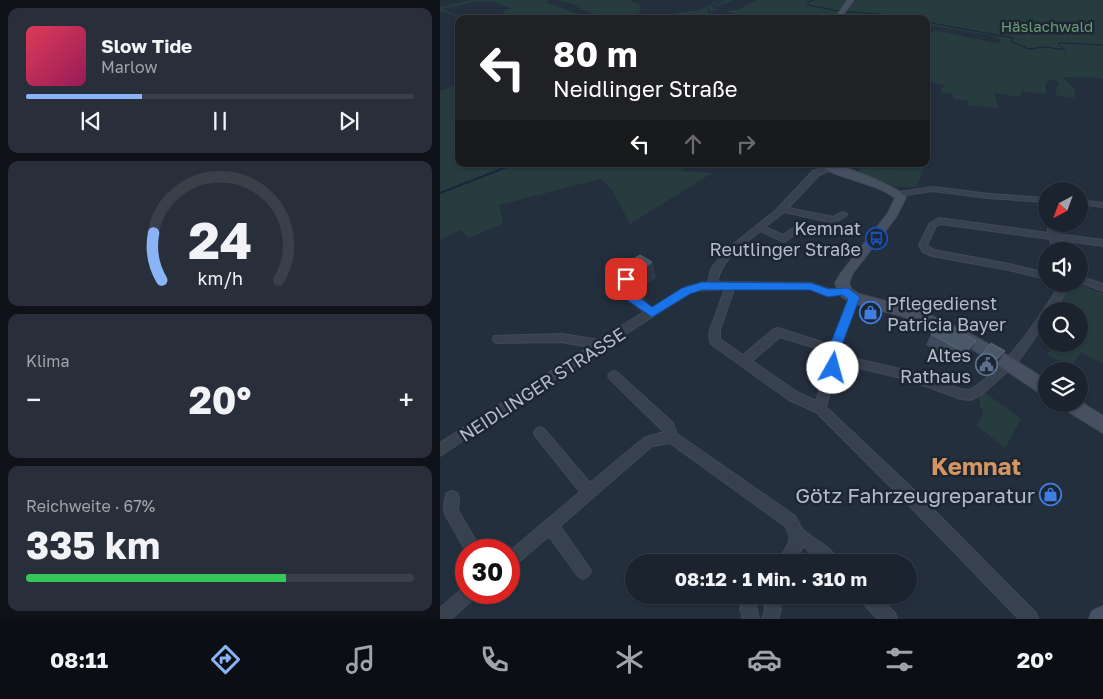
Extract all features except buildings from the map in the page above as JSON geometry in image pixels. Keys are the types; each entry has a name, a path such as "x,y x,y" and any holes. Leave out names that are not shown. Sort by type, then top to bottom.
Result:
{"main road":[{"path":"841,14 850,0"},
{"path":"832,167 857,178 889,188 899,194 900,199 898,207 864,247 843,278 842,283 849,294 940,325 1009,363 1038,383"},
{"path":"1083,412 1103,425"}],"street":[{"path":"712,285 716,269 724,258 783,209 815,174 824,167"},
{"path":"899,194 933,189 1038,199"},
{"path":"1088,203 1103,205"},
{"path":"783,209 834,220 843,214"},
{"path":"1038,274 932,253 922,246 934,223 939,221 1103,243"},
{"path":"760,228 784,239 799,228"},
{"path":"1051,232 1056,242"},
{"path":"627,274 626,281 630,296 652,313"},
{"path":"1088,283 1103,288"},
{"name":"NEIDLINGER STRASSE","path":"440,450 518,397 692,288 712,285 811,286 828,293 849,294"},
{"path":"730,286 713,336 715,341 791,395 820,408 910,496 1030,619"},
{"path":"820,408 849,294"},
{"path":"744,361 778,332 835,354 967,395 977,392 1009,363 1038,325"},
{"path":"498,339 562,338 601,345"},
{"path":"614,376 669,427 672,437 785,516 794,526 797,534 796,548 792,554"},
{"path":"540,433 589,492"},
{"path":"520,552 648,442 672,437"},
{"path":"452,498 451,511 468,539"},
{"path":"551,526 584,571"},
{"path":"797,534 822,554"},
{"path":"440,618 456,604"},
{"path":"749,604 748,613 751,619"},
{"path":"770,619 774,606 773,604"},
{"path":"874,604 889,619"}],"green space":[{"path":"471,0 551,0 546,2 581,15 510,15 502,12 511,8 492,1 474,2 442,9 455,16 440,11 440,7"},
{"path":"557,0 629,0 640,5 641,11 635,15 597,15 578,8 581,6"},
{"path":"720,0 734,0 713,8 717,10 711,12 713,15 674,15 674,13 700,10"},
{"path":"756,0 849,0 838,15 748,15 725,11 740,9"},
{"name":"Häslachwald","path":"857,0 1103,0 1103,78 1062,77 1075,89 1074,98 1055,95 1059,82 1052,79 1046,83 1046,94 1022,92 1020,97 995,93 998,108 967,105 968,100 953,99 953,94 940,92 944,86 930,82 930,35 935,30 998,44 1001,40 994,36 930,26 930,15 861,15 845,13"},
{"path":"455,85 455,167 686,167 680,171 712,173 630,224 611,188 600,179 499,205 503,224 469,238 461,230 440,240 440,91"},
{"path":"836,167 858,173 861,167 889,169 890,167 925,167 917,186 910,187 899,187 873,181"},
{"path":"1088,288 1103,293 1103,364 1081,352 1088,352 1088,302 1060,302 1066,292 1088,292"},
{"path":"1049,352 1081,352 1074,362 1062,362 1047,354"},
{"path":"984,392 1021,419 1005,448 976,425 980,421 983,411 980,406 980,397"}],"waterway":[{"path":"712,7 723,0"},
{"path":"814,0 808,2 808,5 838,11 891,15"},
{"path":"708,9 711,15"},
{"path":"930,23 1013,38 1012,42 1028,49 1046,47 1065,50 1058,44 1060,43 1103,45"},
{"path":"440,193 506,167"}],"place":[{"name":"Kemnat Reutlinger Straße","path":"877,238"},
{"name":"Pflegedienst Patricia Bayer","path":"871,313"},
{"name":"Altes Rathaus","path":"987,365"},
{"name":"Götz Fahrzeugreparatur","path":"1051,495"}],"district":[{"name":"Kemnat","path":"976,465"}],"route":[{"path":"626,279 631,298 652,313 686,291 702,286 811,286 828,293 844,291 854,297 834,350 833,368"}]}
